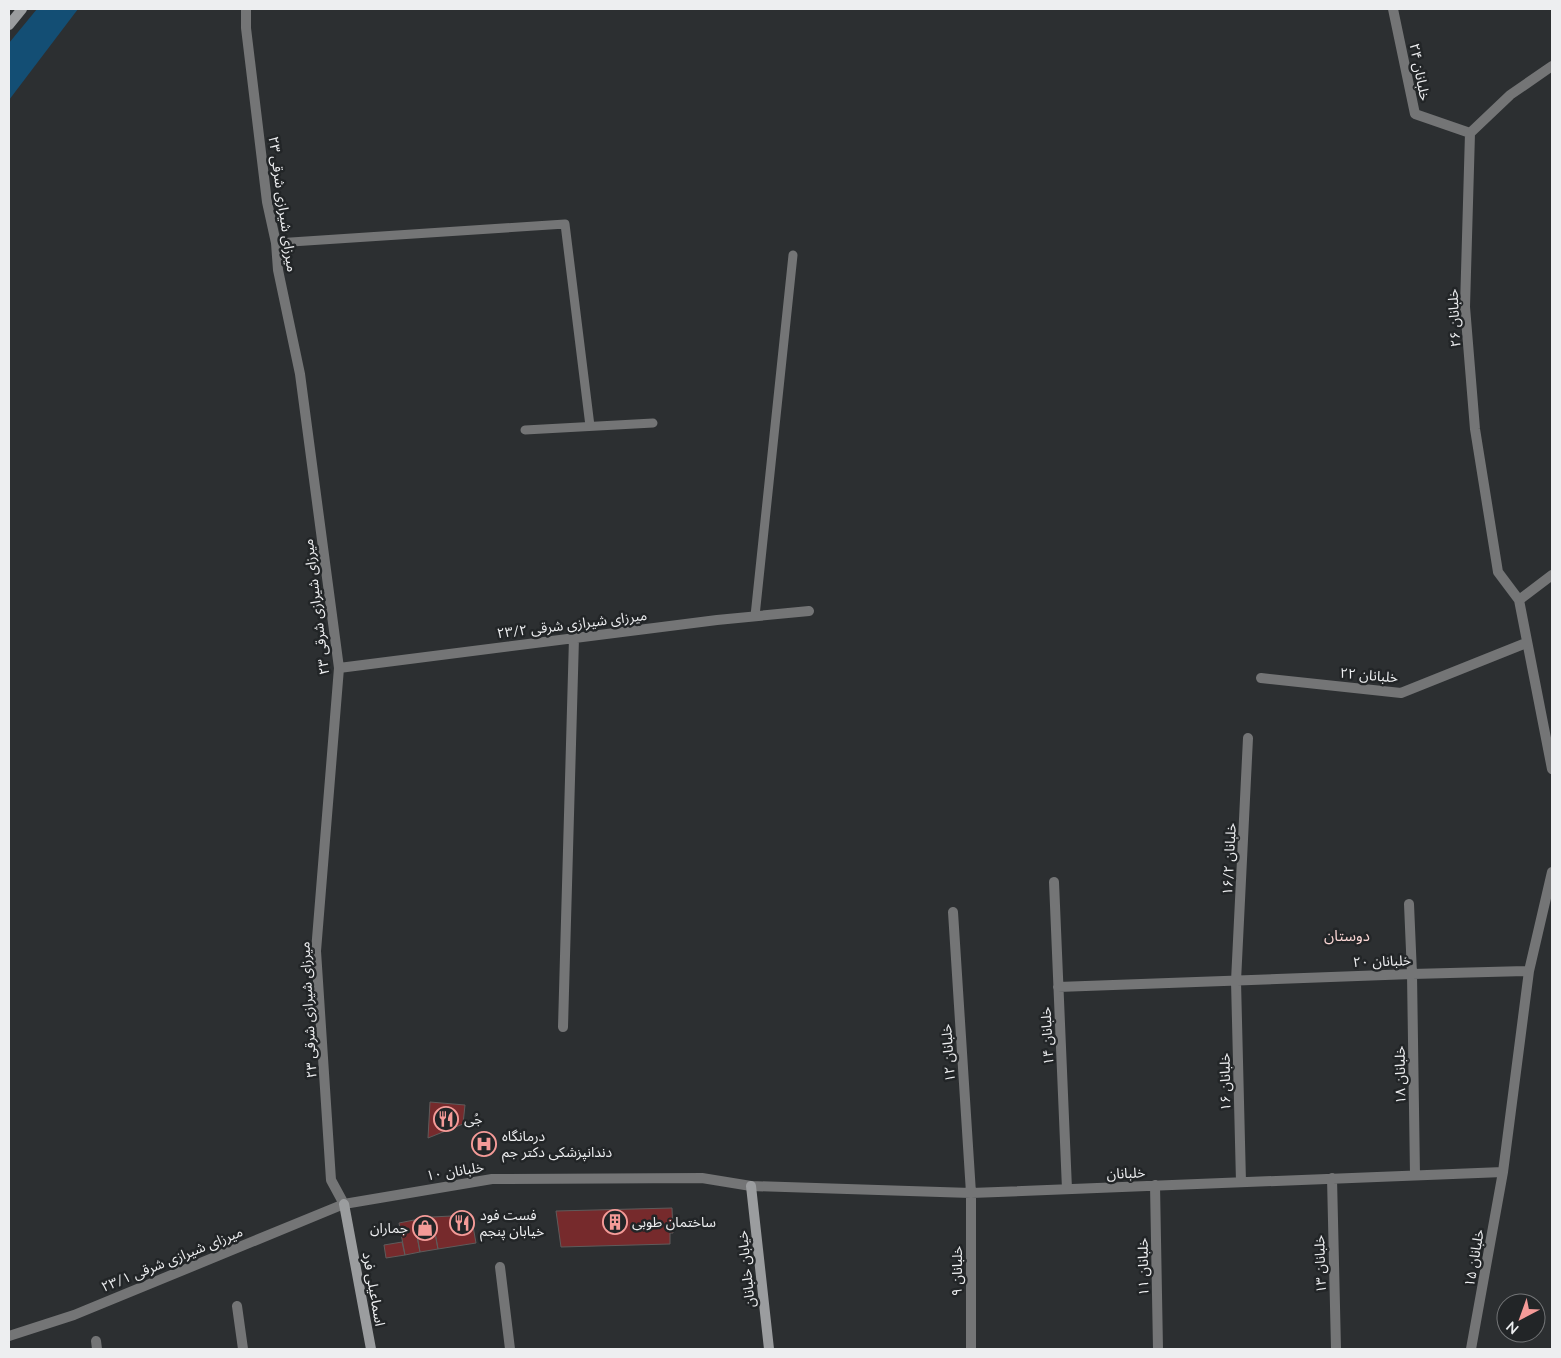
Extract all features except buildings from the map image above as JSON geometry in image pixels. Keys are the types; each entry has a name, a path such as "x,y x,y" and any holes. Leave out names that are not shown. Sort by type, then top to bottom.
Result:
{"street":[{"path":"9,25 22,9"},
{"name":"۲۳ میرزای شیرازی شرقی","path":"246,9 246,28 267,202 276,243 278,270 300,374 339,668 316,951 331,1180 344,1204"},
{"name":"۲۴ خلبانان","path":"1393,9 1415,114 1470,133"},
{"path":"1470,133 1510,95 1552,66"},
{"name":"۲۶ خلبانان","path":"1470,133 1465,308 1475,429 1498,572 1519,600"},
{"path":"1552,575 1519,600 1552,769"},
{"name":"۲۳/۲ میرزای شیرازی شرقی","path":"339,668 755,616 809,611"},
{"path":"563,1027 574,638"},
{"name":"۲۲ خلبانان","path":"1261,678 1401,693 1526,643"},
{"name":"۱۶/۲ خلبانان","path":"1236,981 1248,738"},
{"name":"۱۵ خلبانان","path":"1471,1349 1503,1172 1529,971 1552,872"},
{"name":"۱۴ خلبانان","path":"1054,882 1067,1189"},
{"name":"۱۸ خلبانان","path":"1410,904 1414,1175"},
{"name":"۱۲ خلبانان","path":"953,912 970,1192"},
{"name":"۲۰ خلبانان","path":"1058,987 1529,971"},
{"name":"۱۶ خلبانان","path":"1236,981 1241,1182"},
{"name":"خلبانان","path":"751,1186 970,1192 1503,1172"},
{"name":"۱۰ خلبانان","path":"344,1204 492,1179 702,1178 751,1186"},
{"name":"۱۳ خلبانان","path":"1332,1178 1336,1349"},
{"name":"۱۱ خلبانان","path":"1156,1185 1158,1349"},
{"name":"خیابان خلبانان","path":"751,1186 769,1349"},
{"name":"۹ خلبانان","path":"970,1192 971,1349"},
{"name":"۲۳/۱ میرزای شیرازی شرقی","path":"9,1336 74,1314 344,1204"},
{"name":"اسماعیلی فرد","path":"344,1204 371,1349"},
{"path":"500,1267 510,1349"},
{"path":"236,1306 243,1349"}],"lane":[{"path":"276,243 564,224 590,426"},
{"path":"755,616 793,255"},
{"path":"525,430 652,423"}],"shaded area":[{"path":"37,9 78,9 9,100 9,43"}],"place":[{"name":"جُی","path":"446,1119"},
{"name":"درمانگاه دندانپزشکی دکتر جم","path":"484,1144"},
{"name":"ساختمان طوبی","path":"615,1222"},
{"name":"فست فود خیابان پنجم","path":"462,1223"},
{"name":"جماران","path":"425,1228"}],"district":[{"name":"دوستان","path":"1347,936"}]}
